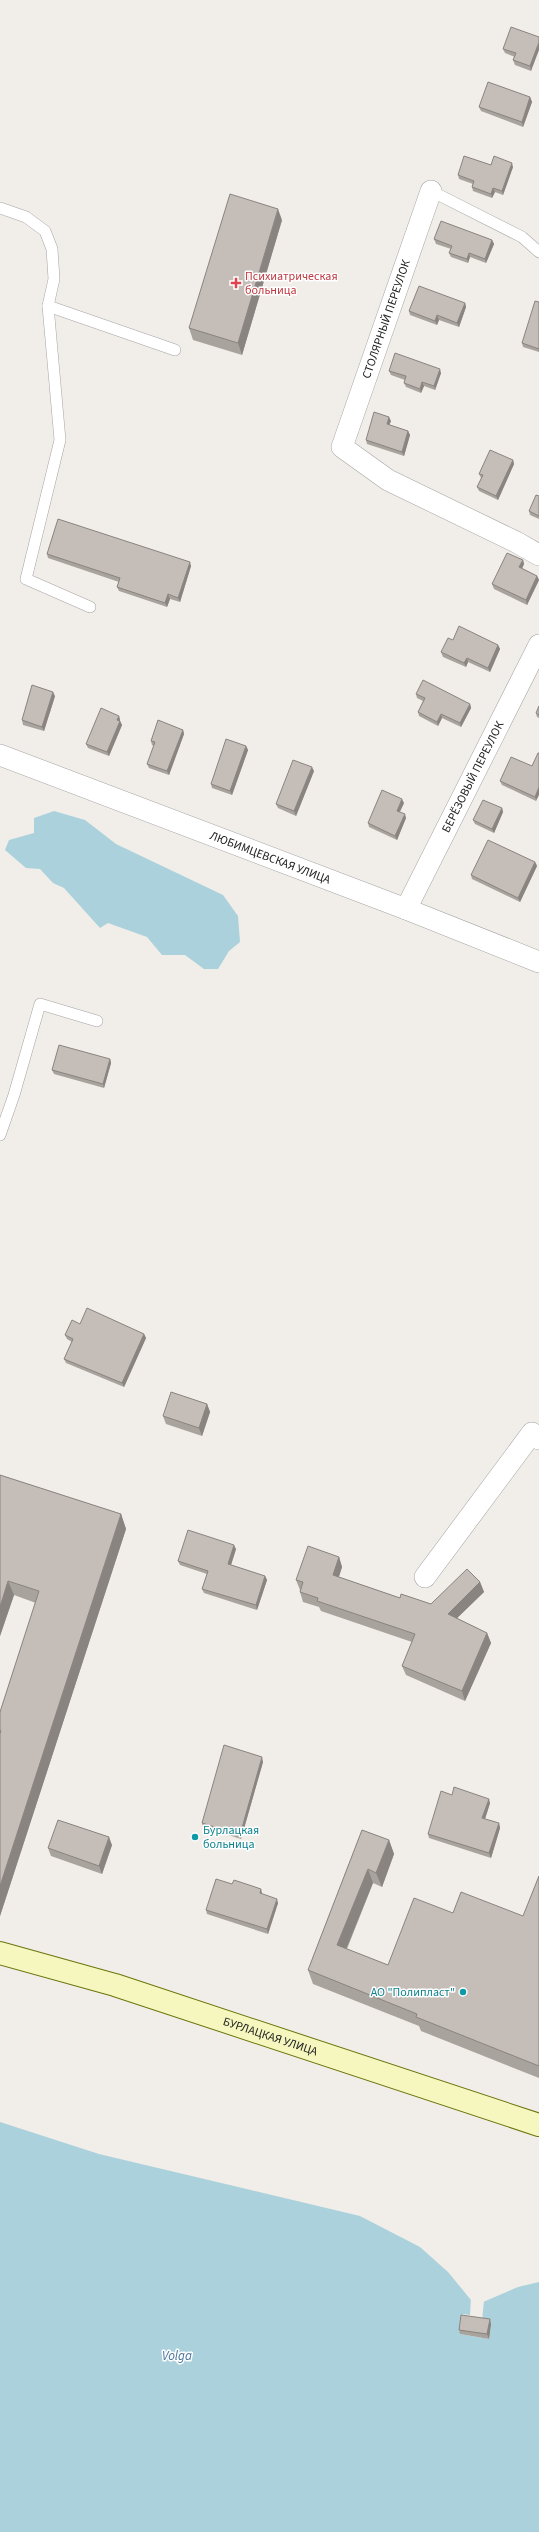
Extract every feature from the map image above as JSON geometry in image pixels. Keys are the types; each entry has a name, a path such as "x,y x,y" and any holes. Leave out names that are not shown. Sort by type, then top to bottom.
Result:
{"main road":[{"name":"БУРЛАЦКАЯ УЛИЦА","path":"0,1953 115,1985 539,2125"}],"street":[{"name":"СТОЛЯРНЫЙ ПЕРЕУЛОК","path":"431,191 342,447 388,480 516,542 539,555"},
{"name":"БЕРЁЗОВЫЙ ПЕРЕУЛОК","path":"406,909 539,645"},
{"name":"ЛЮБИМЦЕВСКАЯ УЛИЦА","path":"0,755 406,909 539,962"},
{"path":"425,1577 532,1433 539,1439"}],"lane":[{"path":"431,191 522,237 539,252"},
{"path":"0,208 26,217 44,230 52,249 54,279 48,306 60,440 26,579 90,608"},
{"path":"48,306 175,350"},
{"path":"0,1135 14,1095 40,1004 97,1021"}],"water":[{"path":"54,811 85,820 116,844 223,895 238,916 240,942 229,951 218,969 204,969 185,955 162,955 147,937 108,923 100,928 64,888 53,883 40,869 26,868 5,850 9,840 34,833 34,818"},
{"name":"Volga","path":"0,2122 99,2154 360,2216 420,2247 448,2272 471,2300 483,2302 518,2287 539,2282 539,2532 0,2532"}],"pier":[{"path":"471,2297 484,2300 482,2322 491,2324 489,2339 460,2334 463,2314 470,2315"}],"building":[{"path":"511,27 539,37 539,42 530,66 513,60 516,53 503,49"},
{"path":"488,82 530,97 522,122 479,107"},
{"path":"464,156 491,165 494,156 512,163 502,191 493,188 491,194 472,187 474,181 458,175"},
{"path":"230,194 278,209 238,343 189,328"},
{"path":"441,221 492,240 485,259 469,253 467,259 449,253 452,246 434,239"},
{"path":"419,286 465,303 457,323 437,315 435,321 409,311"},
{"path":"535,301 539,302 539,349 522,343"},
{"path":"395,353 440,369 434,386 422,382 420,389 404,383 406,376 389,371"},
{"path":"374,412 389,417 387,424 408,431 402,452 366,440"},
{"path":"490,450 513,460 496,496 477,487 483,475 479,474"},
{"path":"536,495 539,496 539,516 529,511"},
{"path":"58,519 190,562 178,598 168,594 165,603 117,587 120,578 47,554"},
{"path":"507,553 523,560 519,567 537,576 526,600 492,584"},
{"path":"459,626 498,645 488,668 467,658 464,663 441,652 448,638 453,640"},
{"path":"423,680 470,704 460,723 441,714 437,722 418,712 425,698 416,694"},
{"path":"32,685 53,692 42,727 22,720"},
{"path":"539,706 539,715 536,713"},
{"path":"101,708 119,716 117,720 120,721 107,752 86,744"},
{"path":"158,720 183,730 167,771 147,764 155,742 151,741"},
{"path":"226,739 246,746 230,791 211,784"},
{"path":"538,753 539,787 535,797 500,781 511,757 532,766"},
{"path":"293,760 312,767 294,811 276,804"},
{"path":"382,790 402,799 397,811 405,814 395,836 368,823"},
{"path":"483,800 502,808 492,829 473,820"},
{"path":"488,840 535,862 518,898 471,875"},
{"path":"59,1045 110,1059 103,1084 52,1070"},
{"path":"87,1308 144,1334 122,1383 64,1359 73,1339 65,1335 72,1320 80,1324"},
{"path":"171,1392 207,1404 199,1428 163,1416"},
{"path":"0,1475 121,1514 0,1886 0,1712 39,1591 8,1581 0,1607"},
{"path":"188,1530 234,1545 228,1564 265,1576 256,1605 202,1589 208,1571 178,1561"},
{"path":"308,1546 339,1557 333,1575 400,1598 401,1594 431,1604 467,1569 480,1582 448,1614 487,1633 462,1691 402,1666 415,1634 317,1601 318,1598 300,1592 303,1582 296,1580"},
{"path":"224,1745 262,1757 240,1835 202,1823"},
{"path":"454,1787 489,1799 482,1818 499,1823 489,1853 428,1834 441,1791 452,1795"},
{"path":"58,1820 109,1837 99,1866 48,1848"},
{"name":"АО \"Полипласт\"","path":"362,1830 389,1840 376,1873 368,1869 337,1945 388,1965 414,1898 453,1913 461,1892 523,1916 539,1876 539,2066 416,2017 417,2014 308,1970"},
{"path":"216,1879 232,1884 234,1880 261,1889 260,1893 277,1899 267,1929 206,1910"},
{"path":"461,2315 490,2319 487,2334 459,2330"}],"place":[{"name":"Психиатрическая больница","path":"236,283"},
{"name":"Бурлацкая больница","path":"195,1837"},
{"name":"АО \"Полипласт\"","path":"463,1992"}]}
